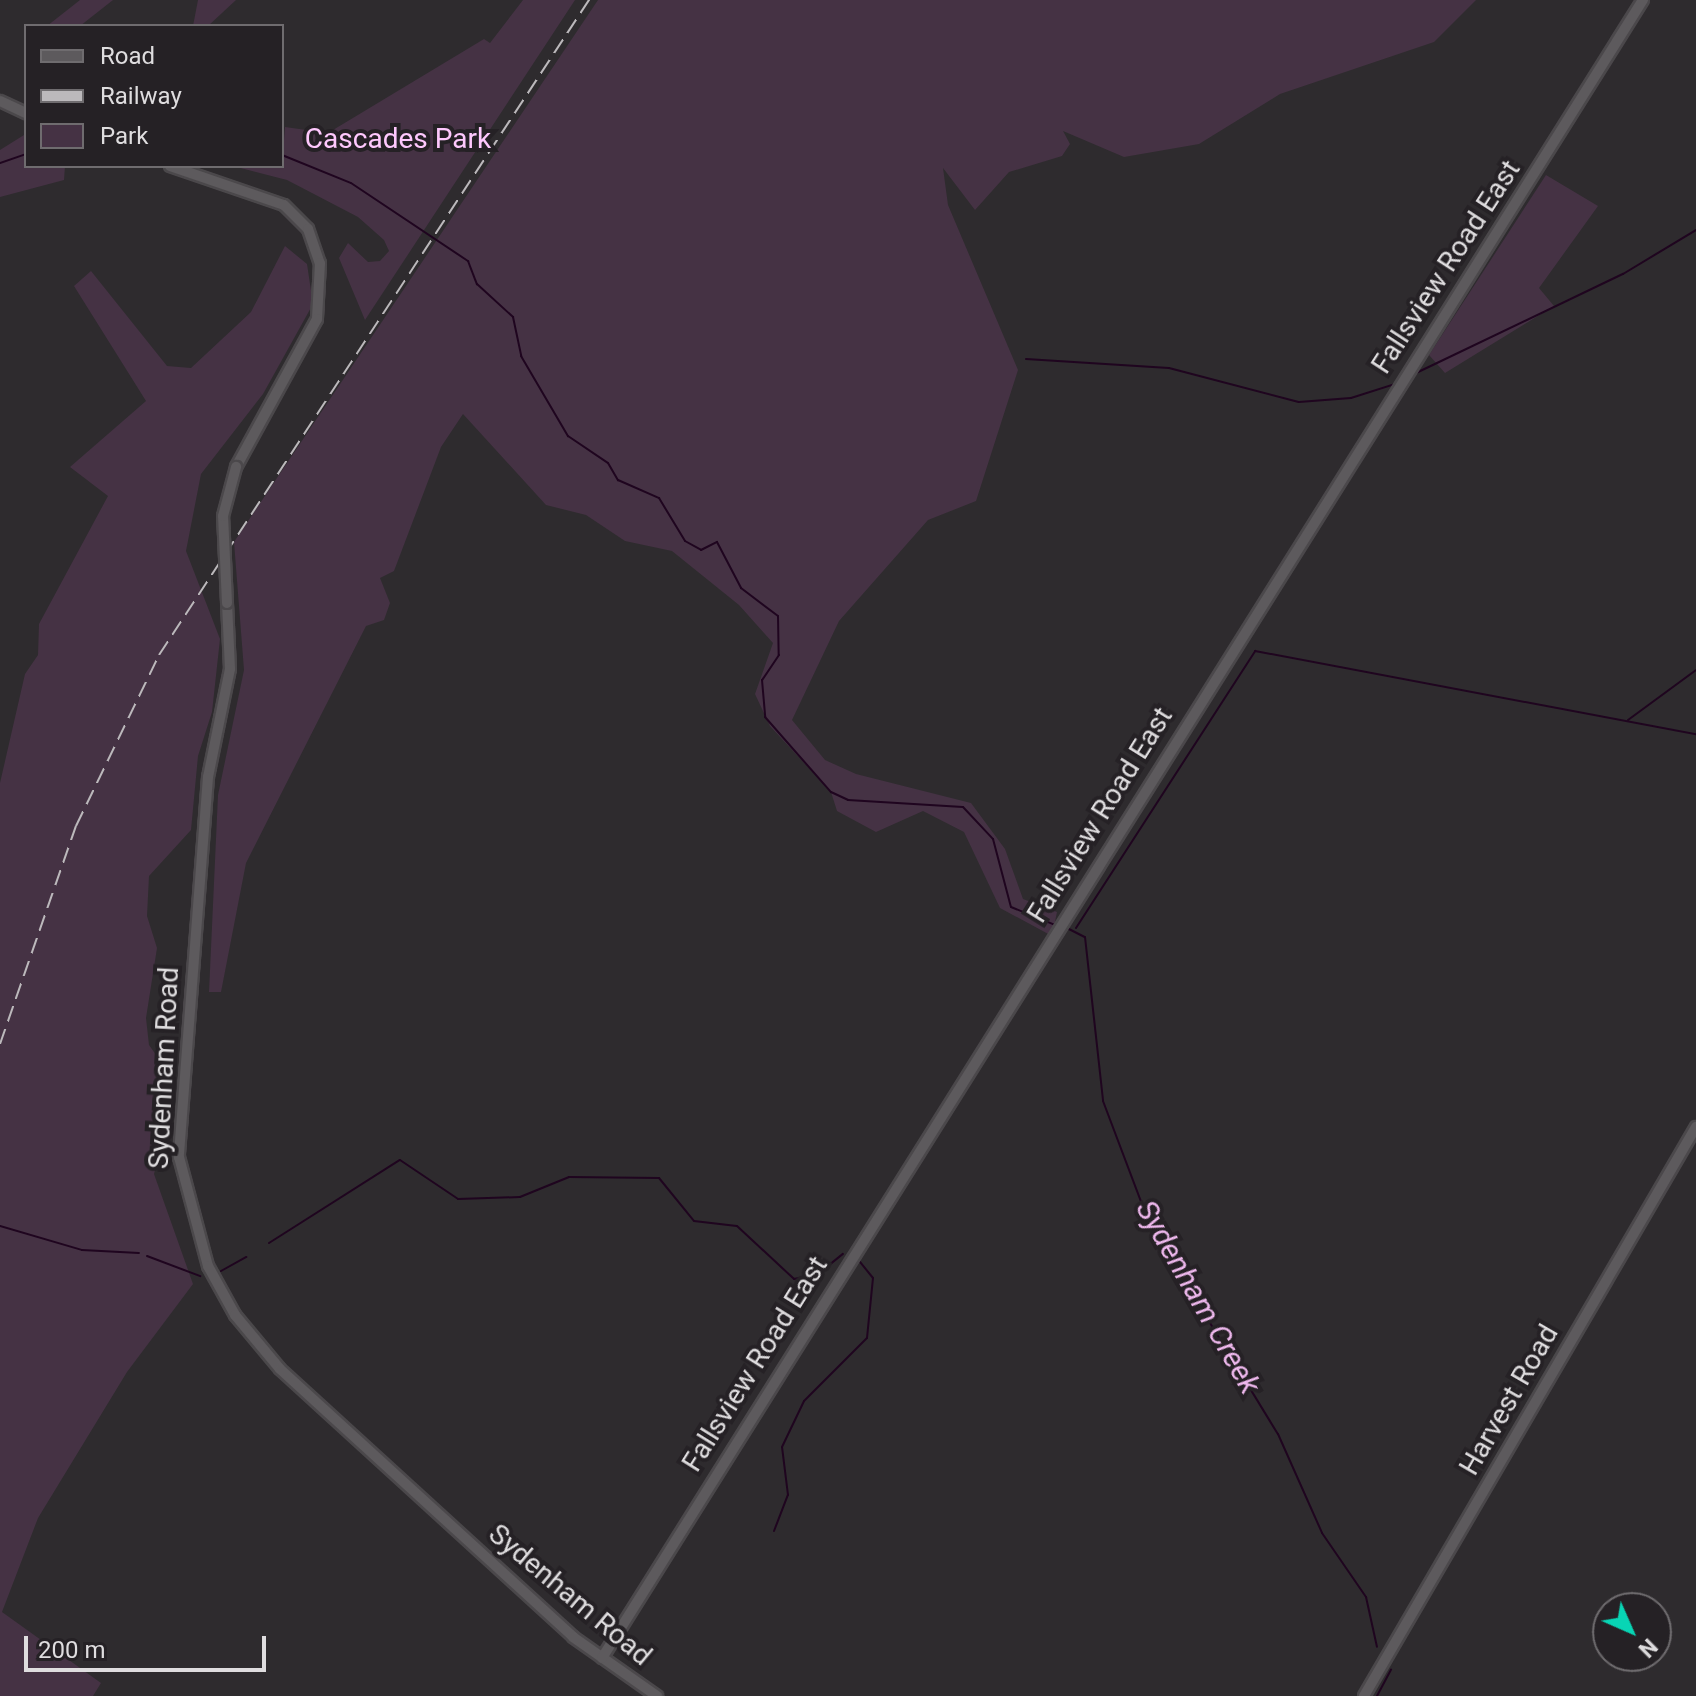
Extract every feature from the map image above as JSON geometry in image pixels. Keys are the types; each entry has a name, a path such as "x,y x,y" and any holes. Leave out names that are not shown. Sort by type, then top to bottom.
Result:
{"street":[{"name":"Fallsview Road East","path":"602,1658 1643,0"},
{"path":"0,101 24,112"},
{"name":"Sydenham Road","path":"177,168 266,194 293,212 316,246 322,286 317,319 236,467 223,516 230,669 208,777 179,1157 208,1266 235,1315 280,1369 602,1658 657,1696"},
{"name":"Harvest Road","path":"1364,1696 1696,1127"}],"green space":[{"path":"80,0 113,0 83,24 50,24"},
{"path":"198,0 236,0 210,24 193,24"},
{"name":"Cascades Park","path":"523,0 575,0 365,320 339,258 348,243 368,262 380,261 389,251 384,240 358,217 287,180 241,168 284,168 285,127 328,133 484,39 490,43"},
{"path":"598,0 1476,0 1434,42 1280,94 1199,144 1124,157 1063,131 1070,144 1062,156 1009,172 975,210 943,168 948,205 1018,370 976,501 928,520 839,621 792,720 825,760 856,774 971,803 1005,849 1023,899 1057,912 1052,936 1000,908 964,832 923,811 876,832 837,811 831,792 770,726 755,694 773,643 739,605 672,551 625,541 586,515 546,505 463,414 441,447 394,571 380,578 390,603 384,620 366,626 246,863 221,992 209,992 218,795 244,670 234,542"},
{"path":"24,135 24,168 65,168 64,180 0,197 0,150"},
{"path":"1546,175 1598,206 1539,288 1554,306 1445,373 1429,355"},
{"path":"285,246 307,264 313,304 263,394 201,474 186,551 220,639 212,712 198,756 191,830 149,876 147,916 157,948 146,1018 149,1045 176,1083 154,1174 193,1284 127,1372 38,1518 2,1612 101,1683 93,1696 0,1696 0,783 25,674 38,655 39,624 108,496 70,467 146,401 74,286 91,271 167,366 191,368 251,312"}],"waterway":[{"name":"Sydenham Creek","path":"0,163 24,155"},
{"name":"Sydenham Creek","path":"284,156 351,183 468,261 477,284 513,317 521,356 568,436 608,463 618,480 659,498 685,541 701,550 717,542 741,588 778,616 779,655 762,680 765,717 831,792 848,800 963,807 993,839 1011,907 1055,925"},
{"path":"1414,374 1623,274 1696,230"},
{"path":"1026,359 1169,368 1299,402 1351,398 1398,383"},
{"path":"1076,928 1255,651 1696,734"},
{"path":"1628,720 1696,670"},
{"name":"Sydenham Creek","path":"1065,927 1085,937 1103,1101 1149,1223 1278,1434 1322,1533 1366,1597 1377,1647"},
{"path":"269,1243 400,1160 458,1199 520,1197 569,1177 659,1178 694,1221 737,1226 794,1279 818,1274 843,1254"},
{"path":"0,1226 82,1250 139,1253"},
{"path":"147,1256 200,1276"},
{"path":"221,1271 246,1257"},
{"path":"774,1531 788,1495 782,1447 804,1401 867,1338 873,1278 860,1262"},
{"name":"Sydenham Creek","path":"1377,1696 1391,1670"}],"railway":[{"path":"0,1044 76,826 159,655 589,0"}]}
